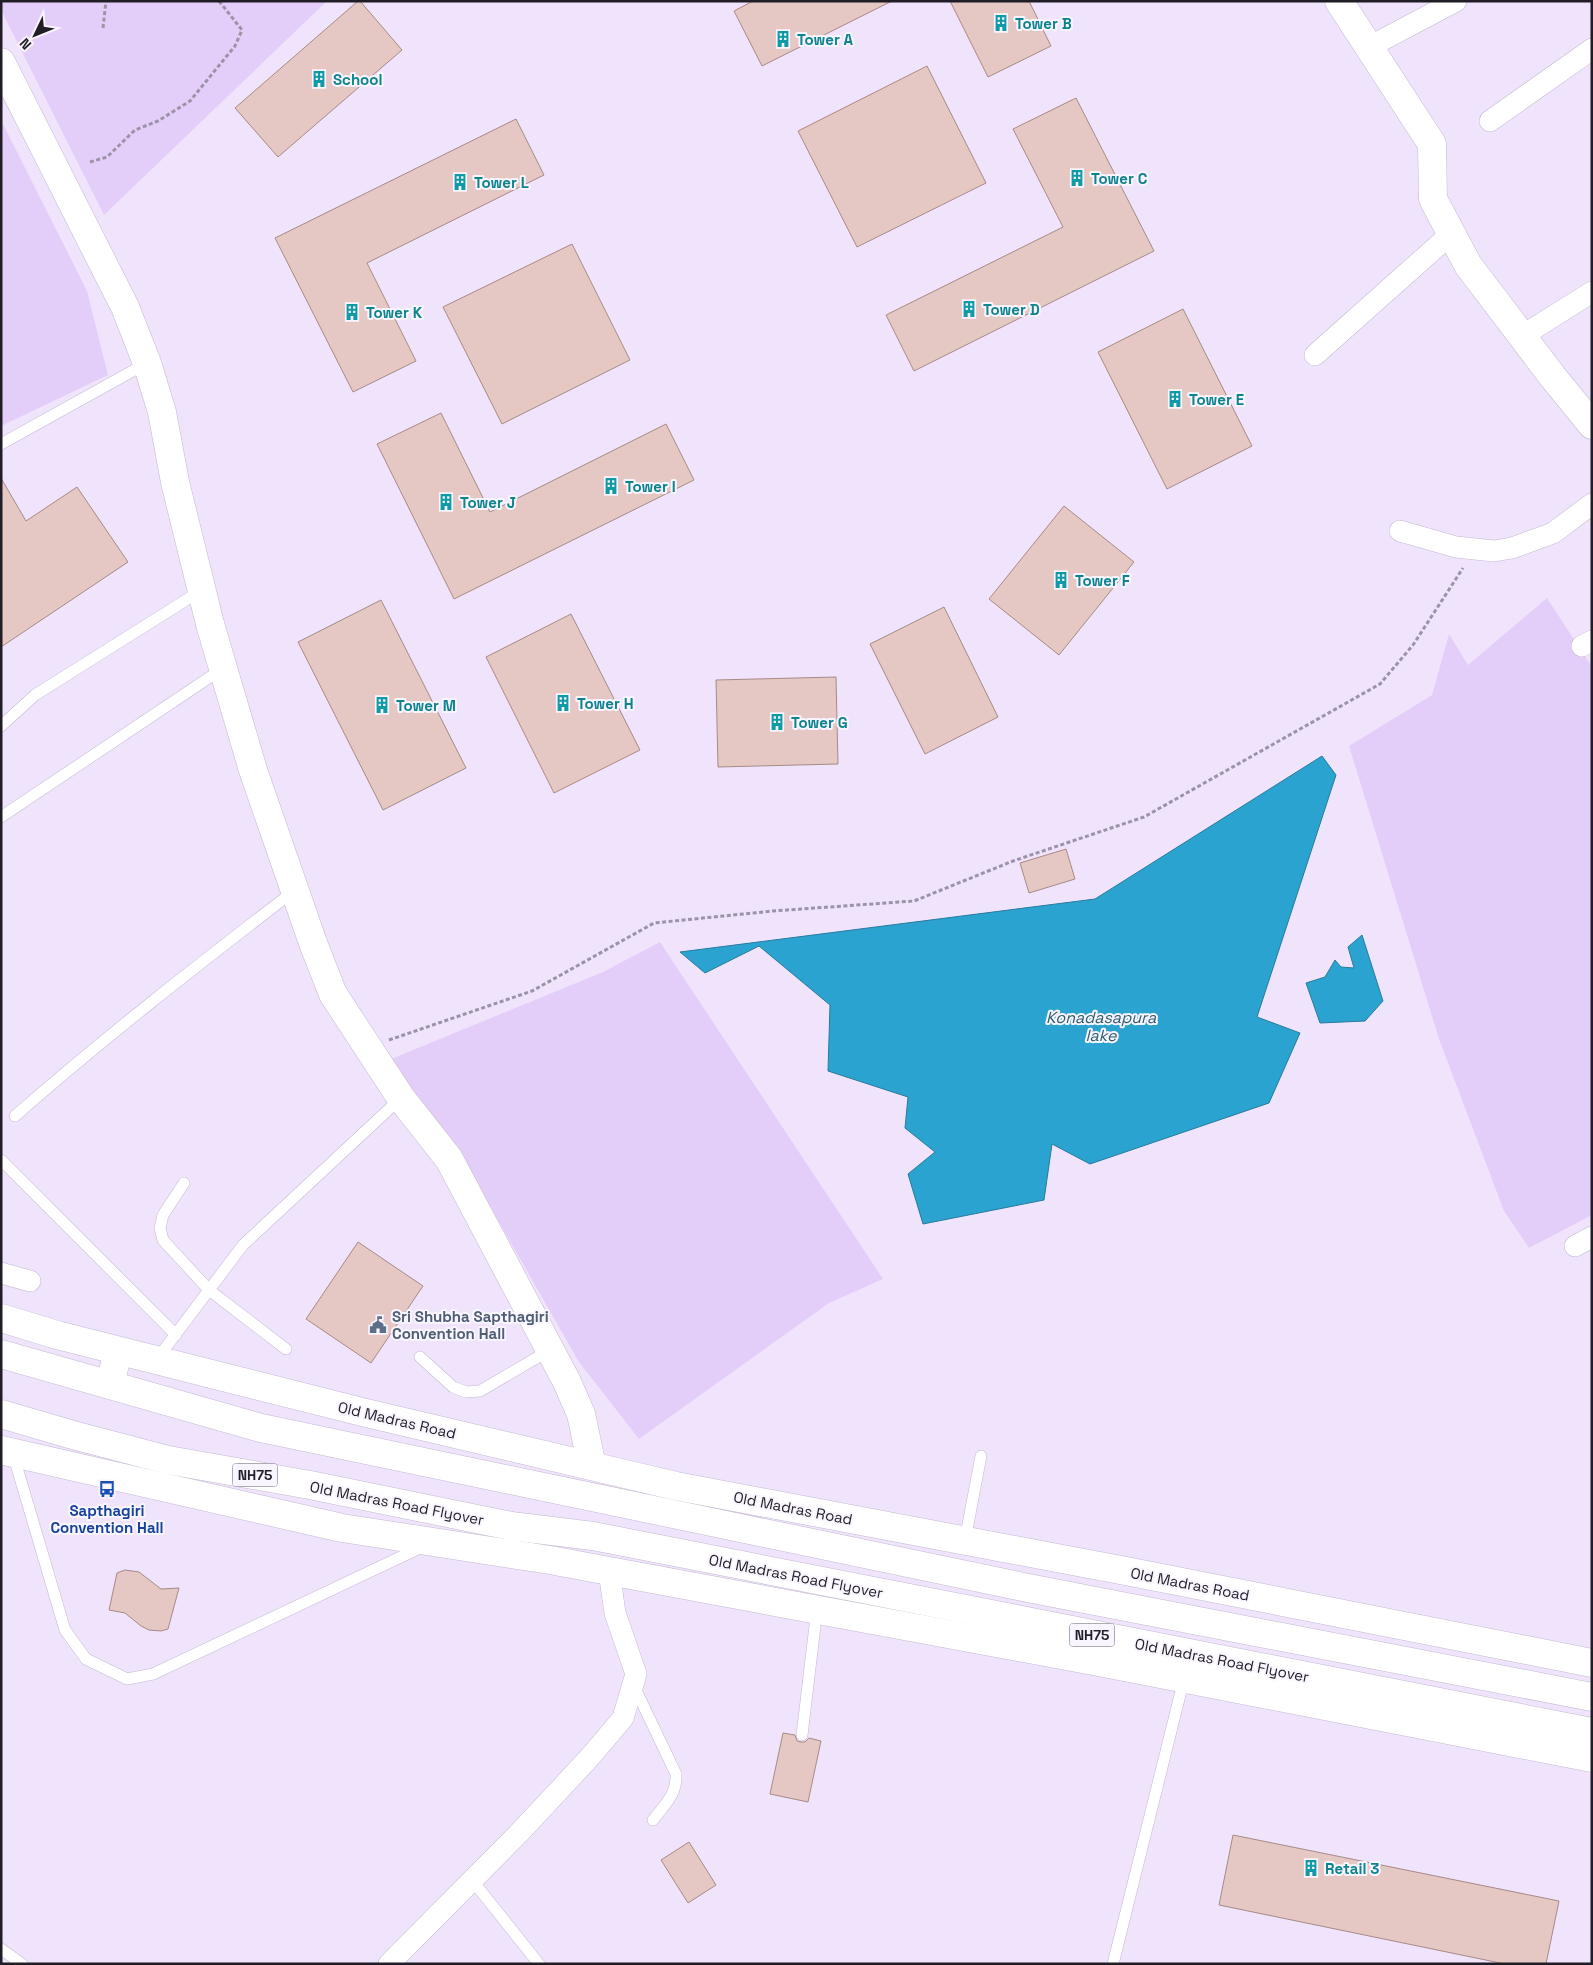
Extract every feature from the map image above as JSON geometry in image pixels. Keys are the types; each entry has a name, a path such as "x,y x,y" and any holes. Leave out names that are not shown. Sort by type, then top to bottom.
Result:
{"main road":[{"path":"1339,1 1432,144 1433,199 1468,265 1522,336 1587,409"},
{"path":"1,62 125,307 147,363 162,412 175,482 202,590 253,770 313,944 334,994 367,1048 401,1098 449,1160 568,1382 581,1414 592,1466"},
{"name":"Old Madras Road","path":"1,1318 56,1335 156,1361 676,1486 965,1540 1592,1662"},
{"path":"110,1385 118,1351"},
{"name":"NH75","path":"1,1354 261,1428 1028,1588 1592,1697"},
{"name":"Old Madras Road Flyover","path":"1,1414 168,1460 310,1485 511,1526 593,1536 1592,1732"},
{"path":"7,1451 342,1528 610,1571 817,1609 1592,1758"}],"street":[{"path":"1369,47 1456,1"},
{"path":"1490,121 1592,48"},
{"path":"1315,355 1452,233"},
{"path":"1522,336 1592,292"},
{"path":"1400,531 1428,540 1475,550 1494,551 1512,548 1553,532 1592,504"},
{"path":"1,1273 30,1282"},
{"path":"389,1964 565,1785 623,1718 636,1674 615,1613 610,1571"}],"lane":[{"path":"1,444 147,363"},
{"path":"1,726 35,695 202,590"},
{"path":"1,817 223,668"},
{"path":"15,1116 81,1058 175,982 294,891"},
{"path":"156,1361 243,1245 401,1098"},
{"path":"1,1160 176,1335"},
{"path":"184,1183 163,1215 160,1228 163,1240 209,1290 286,1349"},
{"path":"420,1357 453,1387 466,1392 480,1391 550,1350"},
{"path":"7,1451 65,1630 86,1660 127,1679 153,1674 433,1542"},
{"path":"965,1540 981,1456"},
{"path":"802,1735 817,1609"},
{"path":"1113,1964 1184,1679"},
{"path":"633,1685 676,1774 676,1786 671,1798 653,1820"},
{"path":"472,1880 539,1964"},
{"path":"1,1949 22,1964"}],"path":[{"path":"103,28 106,1"},
{"path":"90,162 107,157 135,130 158,122 190,101 236,46 242,30 219,1"},
{"path":"367,1048 532,991 654,923 773,911 914,901 1013,861 1144,817 1380,684 1413,645 1475,550"}],"shaded area":[{"path":"1,1 327,1 104,215 1,10"},
{"path":"1,120 87,291 108,375 1,426"},
{"path":"1547,598 1592,667 1592,1215 1529,1248 1504,1211 1439,1039 1349,746 1432,695 1449,634 1468,665"},
{"path":"660,942 883,1279 829,1303 639,1439 579,1362 483,1194 391,1059 603,972"}],"water":[{"name":"Konadasapura lake","path":"1322,756 1336,775 1257,1017 1300,1033 1269,1103 1090,1164 1052,1144 1044,1200 923,1224 908,1174 935,1152 905,1128 908,1097 828,1071 830,1005 759,946 705,973 680,952 1095,899"},
{"path":"1362,935 1383,1001 1365,1021 1320,1023 1306,983 1325,977 1335,960 1341,967 1354,968 1348,947"}],"building":[{"name":"School","path":"358,1 402,50 278,157 235,108"},
{"name":"Tower A","path":"753,1 892,1 762,66 734,11"},
{"name":"Tower B","path":"950,1 1029,1 1051,46 988,77"},
{"path":"927,66 986,183 857,247 798,131"},
{"name":"Tower C","path":"1076,98 1154,251 914,371 886,315 1063,227 1013,129"},
{"name":"Tower K","path":"516,119 544,175 367,263 416,361 353,392 275,238"},
{"path":"572,244 630,360 502,424 443,307"},
{"name":"Tower E","path":"1183,309 1252,446 1167,489 1098,352"},
{"name":"Tower J","path":"441,413 490,512 666,424 694,480 454,599 377,444"},
{"path":"1,478 26,521 77,487 128,562 1,647"},
{"name":"Tower F","path":"1064,506 1134,562 1059,655 989,599"},
{"name":"Tower M","path":"381,600 466,768 383,810 298,642"},
{"path":"944,607 998,717 925,754 870,644"},
{"name":"Tower H","path":"571,614 640,750 554,793 486,657"},
{"name":"Tower G","path":"836,677 838,764 718,767 716,680"},
{"path":"1066,849 1075,879 1029,893 1020,863"},
{"path":"358,1242 423,1286 371,1363 306,1319"},
{"path":"125,1570 139,1572 161,1589 179,1588 168,1629 161,1631 149,1630 125,1613 109,1610 117,1573"},
{"path":"783,1733 795,1735 797,1741 801,1742 805,1742 809,1738 821,1741 808,1802 770,1794"},
{"name":"Retail 3","path":"1233,1835 1559,1901 1546,1964 1505,1964 1219,1905"},
{"path":"689,1842 716,1885 688,1903 661,1860"}],"place":[{"name":"Tower B","path":"1001,23"},
{"name":"Tower A","path":"783,39"},
{"name":"School","path":"319,79"},
{"name":"Tower C","path":"1077,178"},
{"name":"Tower L","path":"460,182"},
{"name":"Tower D","path":"969,309"},
{"name":"Tower K","path":"352,312"},
{"name":"Tower E","path":"1175,399"},
{"name":"Tower I","path":"611,486"},
{"name":"Tower J","path":"446,502"},
{"name":"Tower F","path":"1061,580"},
{"name":"Tower H","path":"563,703"},
{"name":"Tower M","path":"382,705"},
{"name":"Tower G","path":"777,722"},
{"name":"Sri Shubha Sapthagiri Convention Hall","path":"378,1325"},
{"name":"Sapthagiri Convention Hall","path":"107,1489"},
{"name":"Retail 3","path":"1311,1868"}]}
